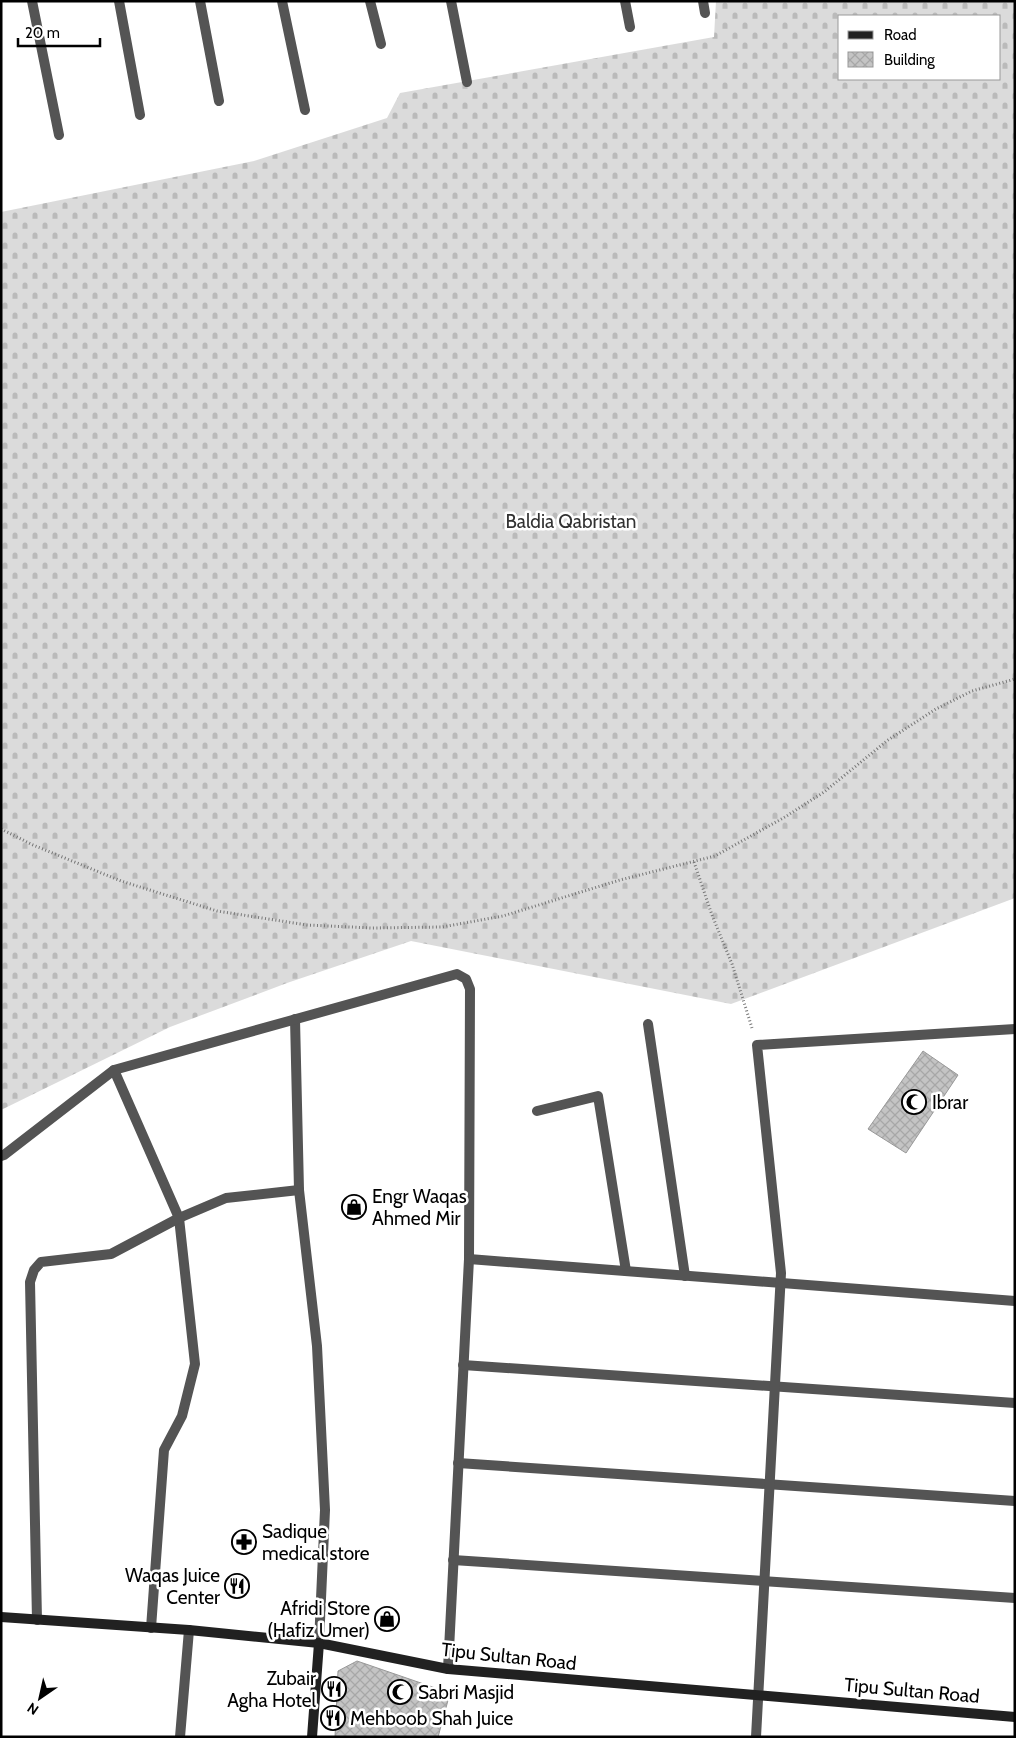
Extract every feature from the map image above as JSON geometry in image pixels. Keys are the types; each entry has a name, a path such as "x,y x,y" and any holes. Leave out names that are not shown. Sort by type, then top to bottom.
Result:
{"main road":[{"name":"Tipu Sultan Road","path":"1,1617 189,1630 319,1644 448,1669 1015,1716"},
{"path":"312,1737 319,1644"}],"street":[{"path":"32,1 59,135"},
{"path":"119,1 140,115"},
{"path":"200,1 219,101"},
{"path":"282,1 306,110"},
{"path":"370,1 381,44"},
{"path":"451,1 467,82"},
{"path":"626,1 630,27"},
{"path":"703,1 705,13"},
{"path":"1,1156 114,1070 457,974 466,979 470,989 469,1259 448,1669"},
{"path":"295,1020 299,1190 317,1346 325,1510 319,1644"},
{"path":"648,1024 686,1276"},
{"path":"756,1737 781,1273 757,1045 1015,1029"},
{"path":"114,1070 179,1218 195,1364 182,1416 164,1450 151,1628"},
{"path":"537,1111 598,1096 626,1271"},
{"path":"37,1620 30,1282 34,1270 41,1262 111,1254 179,1218 226,1198 299,1190"},
{"path":"469,1259 1015,1301"},
{"path":"463,1365 1015,1403"},
{"path":"458,1463 1015,1502"},
{"path":"453,1560 1015,1598"},
{"path":"180,1737 189,1630"}],"path":[{"path":"1,829 33,845 121,881 217,911 316,926 372,928 442,927 503,916 620,880 716,856 785,817 824,792 888,740 936,709 972,691 1015,679"},
{"path":"694,862 712,915 732,964 757,1045"}],"green space":[{"name":"Baldia Qabristan","path":"716,1 1015,1 1015,898 731,1004 411,941 287,983 170,1027 1,1110 1,212 254,161 387,118 400,93 714,37"}],"building":[{"name":"Ibrar","path":"923,1051 958,1075 906,1153 868,1129"},
{"path":"357,1661 450,1693 438,1737 335,1737 338,1671"}],"place":[{"name":"Ibrar","path":"914,1102"},
{"name":"Engr Waqas Ahmed Mir","path":"354,1207"},
{"name":"Sadique medical store","path":"244,1542"},
{"name":"Waqas Juice Center","path":"237,1586"},
{"name":"Afridi Store (Hafiz Umer)","path":"387,1619"},
{"name":"Zubair Agha Hotel","path":"334,1689"},
{"name":"Sabri Masjid","path":"400,1692"},
{"name":"Mehboob Shah Juice","path":"333,1718"}]}
